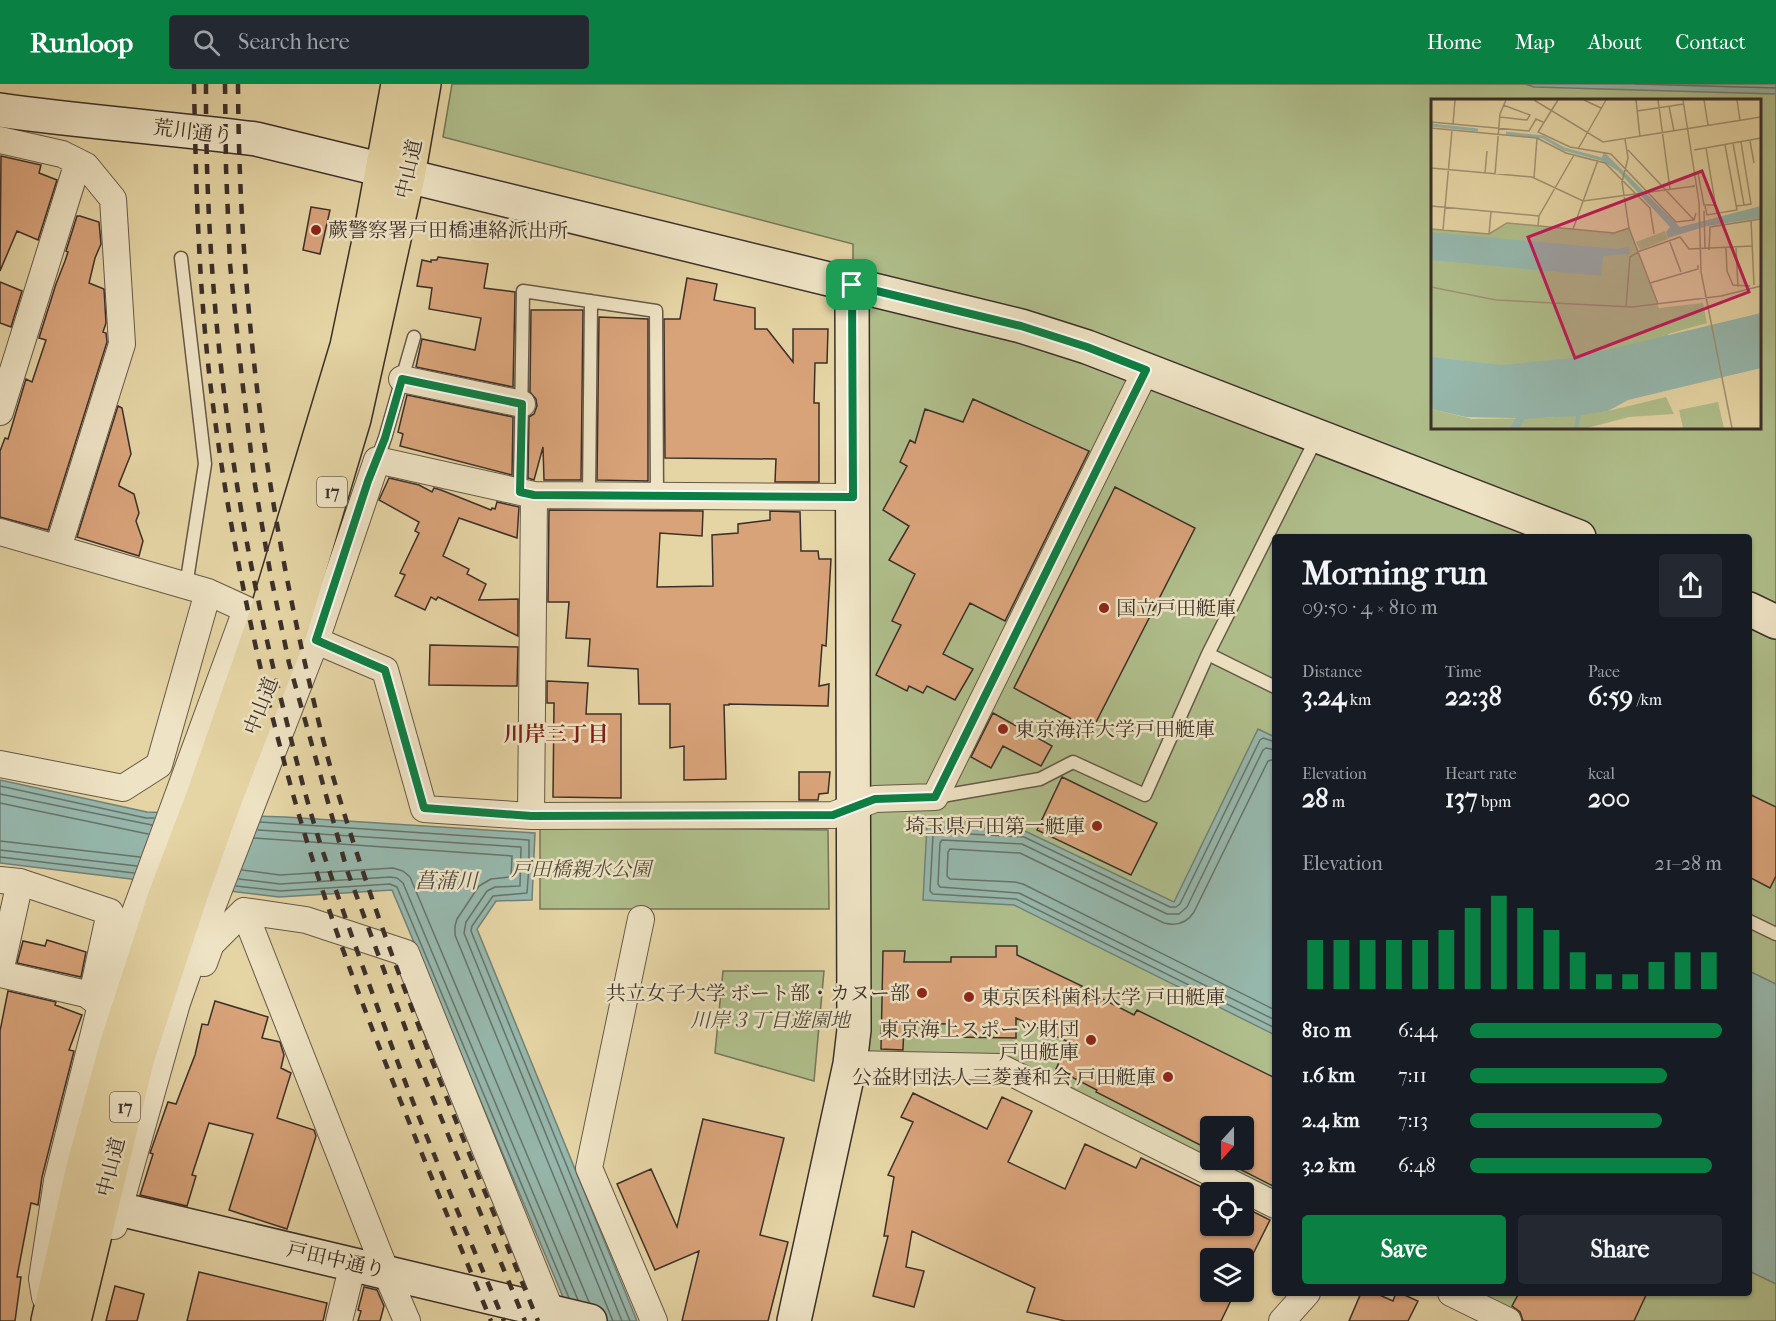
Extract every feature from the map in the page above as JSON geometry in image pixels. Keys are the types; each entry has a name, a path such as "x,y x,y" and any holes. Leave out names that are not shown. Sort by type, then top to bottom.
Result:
{"highway":[{"name":"中山道","path":"398,84 405,125"},
{"name":"中山道","path":"62,1320 83,1167 107,1079 175,904 203,795 280,625 354,419 405,125 424,84"}],"street":[{"name":"荒川通り","path":"0,110 256,139 1021,326 1087,347 1571,534"},
{"path":"0,140 62,154 86,166 113,200 122,344 57,548"},
{"path":"0,412 78,162"},
{"path":"794,1321 850,1064 854,1030 852,285"},
{"path":"0,532 197,589 385,670 424,808 531,816 833,815 875,799 935,797 1146,370"},
{"path":"402,379 522,404"},
{"path":"96,1002 175,904 263,777 280,625 376,460 527,493 657,497 853,497"},
{"path":"527,493 531,816"},
{"path":"0,764 123,788 159,765 197,589"},
{"path":"1752,610 1776,622"},
{"path":"96,1002 86,994 0,973 10,881 110,912 96,1002 57,1181 42,1280 62,1320 95,1287 177,1003 197,945 175,904"},
{"path":"177,1003 200,974 211,944 244,910"},
{"path":"244,910 407,1321"},
{"path":"244,910 306,920 406,953 554,1315"},
{"path":"641,919 589,1168 654,1321"},
{"path":"850,1064 1000,1067 1272,1203"},
{"name":"戸田中通り","path":"119,1209 386,1272 554,1315 590,1321"},
{"path":"339,1321 353,1264"},
{"path":"1282,1321 1304,1296"},
{"path":"1457,1296 1508,1321"}],"lane":[{"path":"181,258 205,464 197,589"},
{"path":"527,493 522,404 523,291 656,311 657,497"},
{"path":"589,495 591,301"},
{"path":"376,460 385,438 414,337"},
{"path":"935,797 1040,779 1073,762 1145,795 1208,654 1318,436"},
{"path":"1208,654 1272,686"},
{"path":"1752,922 1776,934"}],"green space":[{"path":"452,84 1776,84 1776,1321 1509,1321 1459,1296 1752,1296 1752,534 1272,534 1272,1203 1254,1194 1254,1182 1231,1182 1207,1170 1254,1170 1254,1116 1200,1116 1200,1167 1000,1067 850,1064 853,244 443,137"},
{"name":"戸田橋親水公園","path":"540,827 828,830 829,909 540,909"},
{"name":"川岸３丁目遊園地","path":"723,971 824,971 814,1081 715,1053"}],"water":[{"path":"1525,84 1776,84 1776,94 1534,87"},
{"path":"1258,729 1272,736 1272,1034 1014,905 923,900 927,825 1025,831 1174,902"},
{"name":"菖蒲川","path":"0,780 147,812 285,817 535,833 532,900 496,901 477,929 637,1321 573,1321 392,890 279,897 0,863"},
{"path":"1752,972 1776,984 1776,1284 1752,1272"}],"building":[{"path":"1,156 41,165 39,173 57,180 38,240 17,231 0,271"},
{"name":"蕨警察署戸田橋連絡派出所","path":"311,207 330,210 320,254 303,250"},
{"path":"77,216 99,222 101,244 89,283 104,289 106,323 103,332 106,333 107,342 48,530 0,517 0,451 5,438 8,439 26,379 32,382 46,340 39,338 68,252 66,251"},
{"path":"438,257 488,264 484,288 515,292 513,387 416,367 422,339 475,350 481,318 429,309 432,288 417,286 422,260 431,262 431,260 437,260"},
{"path":"687,278 717,284 714,300 755,308 755,329 767,329 793,362 793,329 828,329 827,363 815,363 814,403 819,403 819,482 775,482 776,459 665,458 664,319 680,319"},
{"path":"0,282 22,291 11,327 0,323"},
{"path":"531,310 583,310 581,480 544,480 543,447 534,480 528,478 529,417 534,414 537,406 536,399 530,392"},
{"path":"599,317 648,319 648,481 597,480"},
{"path":"407,395 513,417 512,475 400,446 403,434 398,432"},
{"path":"973,399 1089,451 1005,621 970,603 943,654 973,669 955,700 927,686 923,693 909,686 907,691 876,675 901,625 892,621 915,574 889,560 909,526 883,510 907,466 900,462 910,440 915,443 925,409 963,422"},
{"path":"118,406 122,408 131,454 119,486 134,494 139,513 136,521 143,541 139,556 77,537"},
{"path":"389,478 419,485 432,492 434,488 441,490 491,510 495,509 497,502 519,507 517,538 459,518 443,556 469,569 467,574 486,584 479,600 518,599 518,636 438,597 436,600 431,597 425,610 395,596 405,575 400,573 419,533 415,531 419,522 379,500"},
{"name":"国立戸田艇庫","path":"1115,487 1195,528 1092,730 1014,688"},
{"path":"549,510 703,511 702,536 660,533 657,587 713,586 712,535 738,533 738,524 770,520 770,511 800,512 801,551 818,551 819,559 831,559 826,646 822,645 819,686 829,684 828,706 724,705 726,779 684,780 684,746 670,748 670,704 639,704 638,669 588,666 590,639 566,638 569,602 548,602"},
{"path":"430,645 518,647 517,686 429,685"},
{"path":"547,681 588,683 586,714 621,714 621,798 553,797 554,703 547,703"},
{"name":"東京海洋大学戸田艇庫","path":"993,713 1052,746 1041,766 1003,746 991,768 971,757"},
{"path":"799,772 830,772 828,793 819,794 818,800 799,800"},
{"name":"埼玉県戸田第一艇庫","path":"1062,777 1157,823 1131,875 1037,830"},
{"path":"1752,795 1776,807 1776,876 1770,888 1752,879"},
{"path":"47,940 86,952 81,977 17,963 23,941 45,946"},
{"path":"996,946 1017,946 1017,955 1082,986 1081,988 1134,1015 1137,1010 1272,1077 1272,1185 1242,1170 1254,1170 1254,1116 1200,1116 1200,1145 1056,1069 1069,1042 1016,1018 1016,1038 951,1037 951,1024 904,1023 903,1050 881,1049 883,951 905,951 904,962 951,962 951,957 996,957"},
{"path":"8,991 56,1002 55,1005 82,1015 69,1050 74,1051 42,1177 38,1205 31,1203 17,1277 21,1277 15,1321 0,1321 0,1031"},
{"path":"215,1001 268,1017 262,1038 280,1042 284,1055 281,1068 291,1073 277,1118 314,1130 316,1136 287,1229 229,1210 253,1134 209,1123 192,1175 196,1176 187,1206 140,1195 153,1154 150,1153 168,1102 176,1104 195,1055 202,1024 208,1025"},
{"path":"913,1093 987,1129 1002,1097 1032,1111 1008,1162 1065,1189 1085,1144 1136,1168 1141,1158 1200,1186 1200,1236 1254,1236 1254,1212 1270,1220 1254,1252 1254,1248 1200,1248 1200,1302 1230,1302 1221,1321 1065,1321 1027,1312 1035,1288 912,1231 906,1267 924,1271 914,1307 873,1296 888,1236 884,1236 894,1177 888,1175 913,1122 901,1117"},
{"path":"703,1119 784,1138 760,1235 788,1242 768,1321 682,1321 699,1251 655,1270 617,1184 651,1169 677,1227"},
{"path":"199,1272 327,1303 323,1321 187,1321"},
{"path":"115,1286 144,1294 137,1321 106,1321"},
{"path":"364,1287 377,1290 384,1306 380,1321 358,1321 361,1311 358,1310"},
{"path":"1360,1296 1382,1296 1393,1301 1395,1296 1407,1296 1418,1301 1408,1321 1349,1321"},
{"path":"1517,1296 1646,1296 1634,1321 1523,1321 1520,1312 1512,1306"}],"railway":[{"path":"194,84 199,245 208,365 234,541 262,676 305,837 328,907 406,1115 491,1321"},
{"path":"206,84 210,244 225,402 236,481 266,638 306,797 340,902 413,1102 504,1321"},
{"path":"225,84 230,264 242,379 255,485 289,663 347,870 416,1057 525,1321"},
{"path":"238,84 239,157 248,301 264,445 289,588 330,767 362,869 409,1000 538,1321"}],"place":[{"name":"蕨警察署戸田橋連絡派出所","path":"316,230"},
{"name":"国立戸田艇庫","path":"1104,608"},
{"name":"東京海洋大学戸田艇庫","path":"1003,729"},
{"name":"埼玉県戸田第一艇庫","path":"1097,826"},
{"name":"共立女子大学 ボート部・カヌー部","path":"922,993"},
{"name":"東京医科歯科大学 戸田艇庫","path":"969,997"},
{"name":"東京海上スポーツ財団 戸田艇庫","path":"1091,1040"},
{"name":"公益財団法人三菱養和会 戸田艇庫","path":"1168,1077"}],"district":[{"name":"川岸三丁目","path":"556,734"}],"route":[{"path":"852,285 1021,326 1087,347 1146,370 935,797 875,799 833,815 531,816 424,808 385,670 316,640 368,481 385,438 402,379 522,404 520,492 534,495 657,497 853,497 852,285"}]}
